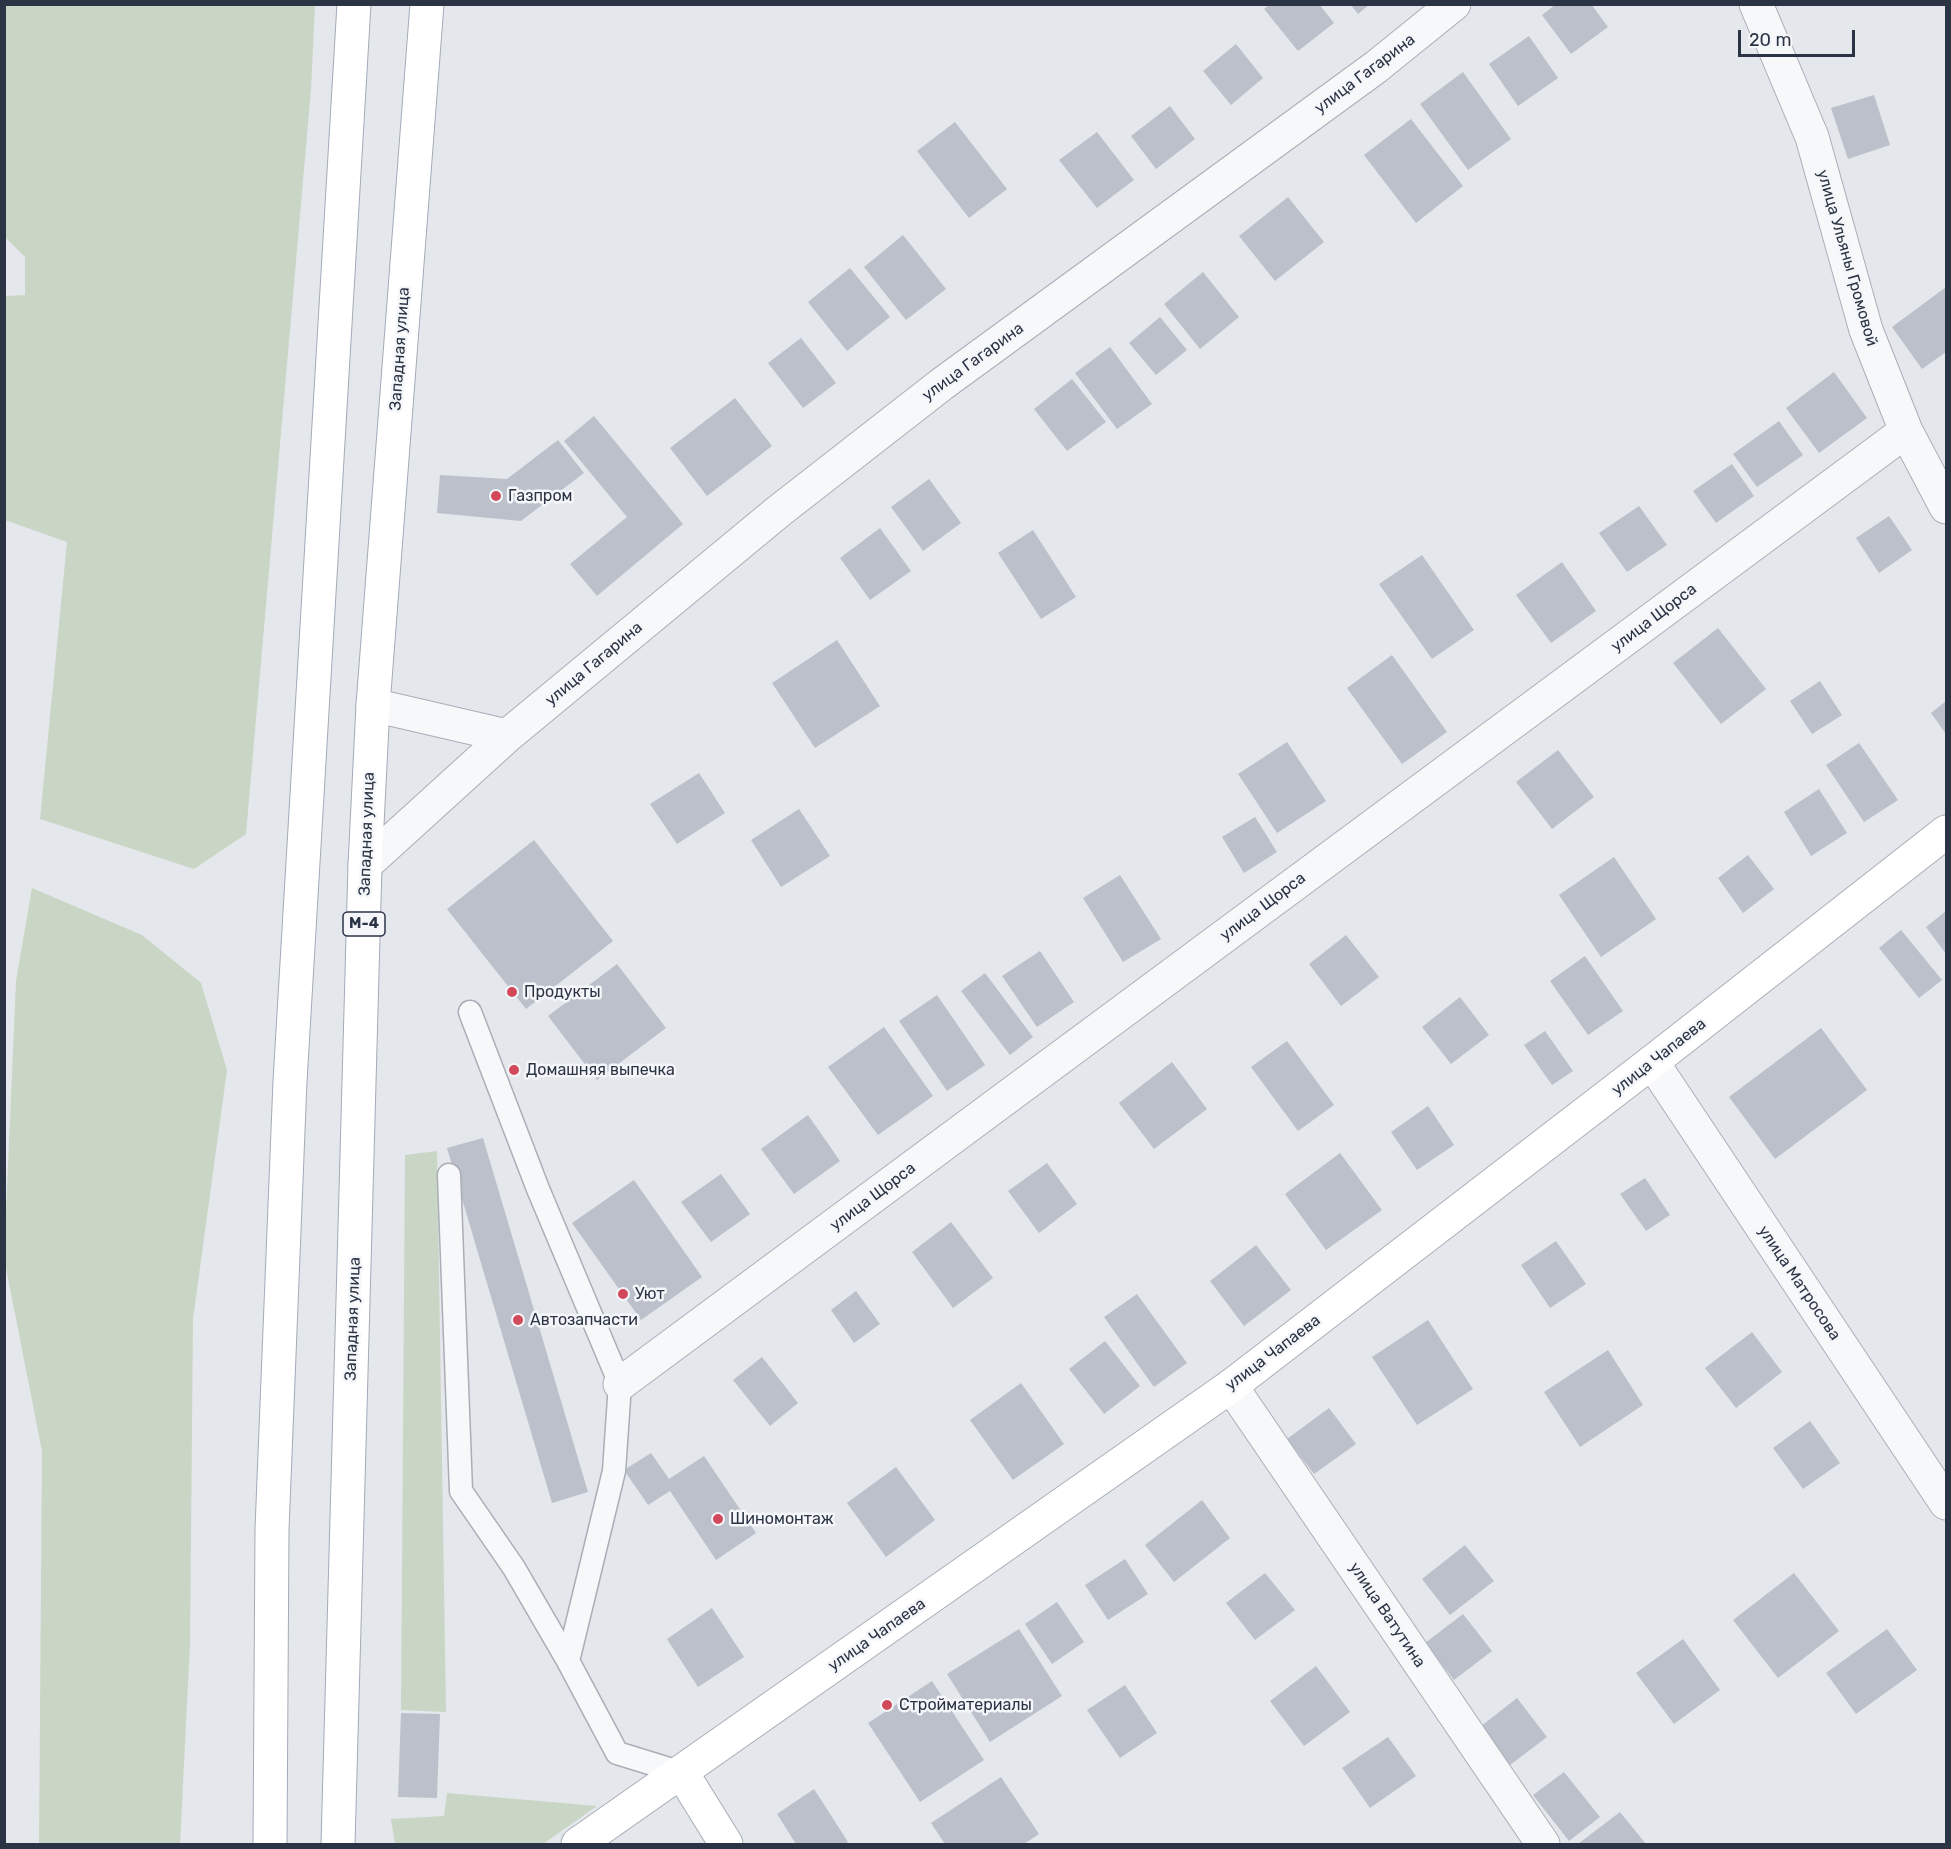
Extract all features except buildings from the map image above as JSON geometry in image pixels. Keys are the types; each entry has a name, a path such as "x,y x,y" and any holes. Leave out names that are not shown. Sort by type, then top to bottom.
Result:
{"main road":[{"path":"270,1845 273,1528 290,1081 354,4"},
{"name":"Западная улица","path":"338,1845 365,865 373,705 427,4"},
{"name":"улица Чапаева","path":"578,1845 1231,1386 1947,832"},
{"path":"682,1773 726,1845"}],"street":[{"name":"улица Гагарина","path":"365,865 507,736 779,511 933,391 1376,67 1454,4"},
{"name":"улица Ульяны Громовой","path":"1756,4 1812,137 1866,330 1906,431 1947,507"},
{"name":"улица Щорса","path":"620,1384 1906,431"},
{"path":"373,705 507,736"},
{"name":"улица Матросова","path":"1652,1062 1947,1503"},
{"name":"улица Ватутина","path":"1231,1386 1543,1845"}],"lane":[{"path":"470,1012 538,1189 620,1384 614,1471 568,1661"},
{"path":"449,1175 461,1491 514,1568 568,1661 617,1753 682,1773"}],"green space":[{"path":"5,4 315,5 311,89 246,834 194,869 40,819 67,542 5,520 5,296 25,295 25,257 5,237"},
{"path":"32,888 142,935 201,983 227,1070 193,1319 190,1644 180,1844 39,1844 42,1451 4,1258 16,981"},
{"path":"437,1151 446,1712 401,1710 405,1155"},
{"path":"447,1793 597,1806 543,1844 395,1844 391,1819 444,1816"}],"place":[{"name":"Газпром","path":"496,496"},
{"name":"Продукты","path":"512,992"},
{"name":"Домашняя выпечка","path":"514,1070"},
{"name":"Уют","path":"623,1294"},
{"name":"Автозапчасти","path":"518,1320"},
{"name":"Шиномонтаж","path":"718,1519"},
{"name":"Стройматериалы","path":"887,1705"}]}
